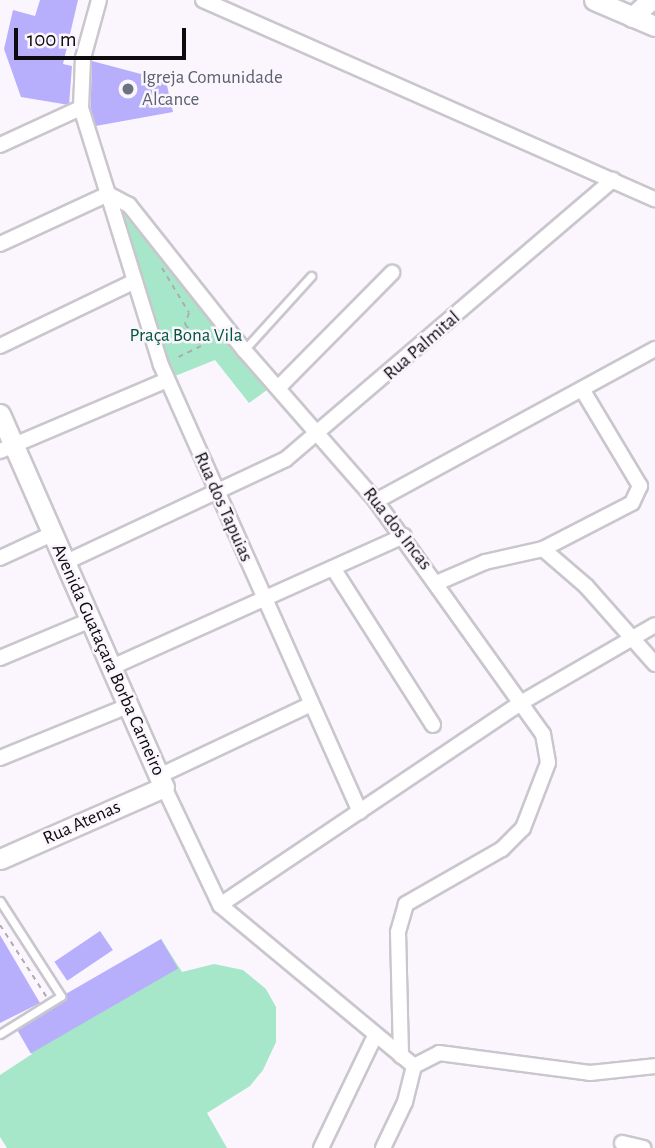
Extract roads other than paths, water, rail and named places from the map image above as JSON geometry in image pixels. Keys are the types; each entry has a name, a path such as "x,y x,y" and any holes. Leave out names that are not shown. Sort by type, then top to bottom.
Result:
{"street":[{"path":"0,244 108,194 81,108 83,58 99,0"},
{"path":"203,0 655,199"},
{"path":"594,0 655,26"},
{"path":"632,17 651,0"},
{"path":"1,141 81,108"},
{"name":"Rua Palmital","path":"64,563 286,459 319,436 613,180"},
{"name":"Rua dos Tapuias","path":"108,194 167,380 360,812"},
{"name":"Rua dos Incas","path":"108,194 129,205 244,350 376,501 439,582 524,701 543,734 548,763 523,828 502,849 406,904 398,932 401,1056"},
{"path":"279,387 392,273"},
{"path":"0,346 134,282"},
{"path":"376,501 655,349"},
{"path":"7,448 167,380"},
{"path":"439,582 544,548 638,494 635,470 582,389"},
{"name":"Avenida Guataçara Borba Carneiro","path":"0,414 7,448 52,534 161,782 220,905"},
{"path":"0,558 52,534"},
{"path":"112,667 404,536"},
{"path":"544,548 586,586 655,664"},
{"path":"333,568 433,725"},
{"path":"0,658 91,620"},
{"path":"414,1066 220,905 524,701 630,637 655,625"},
{"path":"161,782 311,704"},
{"path":"0,758 128,706"},
{"name":"Rua Atenas","path":"0,859 161,782"},
{"path":"321,1148 375,1036"},
{"path":"383,1148 405,1102 414,1066 439,1053 590,1073 655,1066"},
{"path":"622,1143 642,1148"}],"lane":[{"path":"244,350 311,276"},
{"path":"0,901 61,996 0,1034"}],"place":[{"name":"Igreja Comunidade Alcance","path":"128,89"}],"park label":[{"name":"Praça Bona Vila","path":"186,336"}]}
